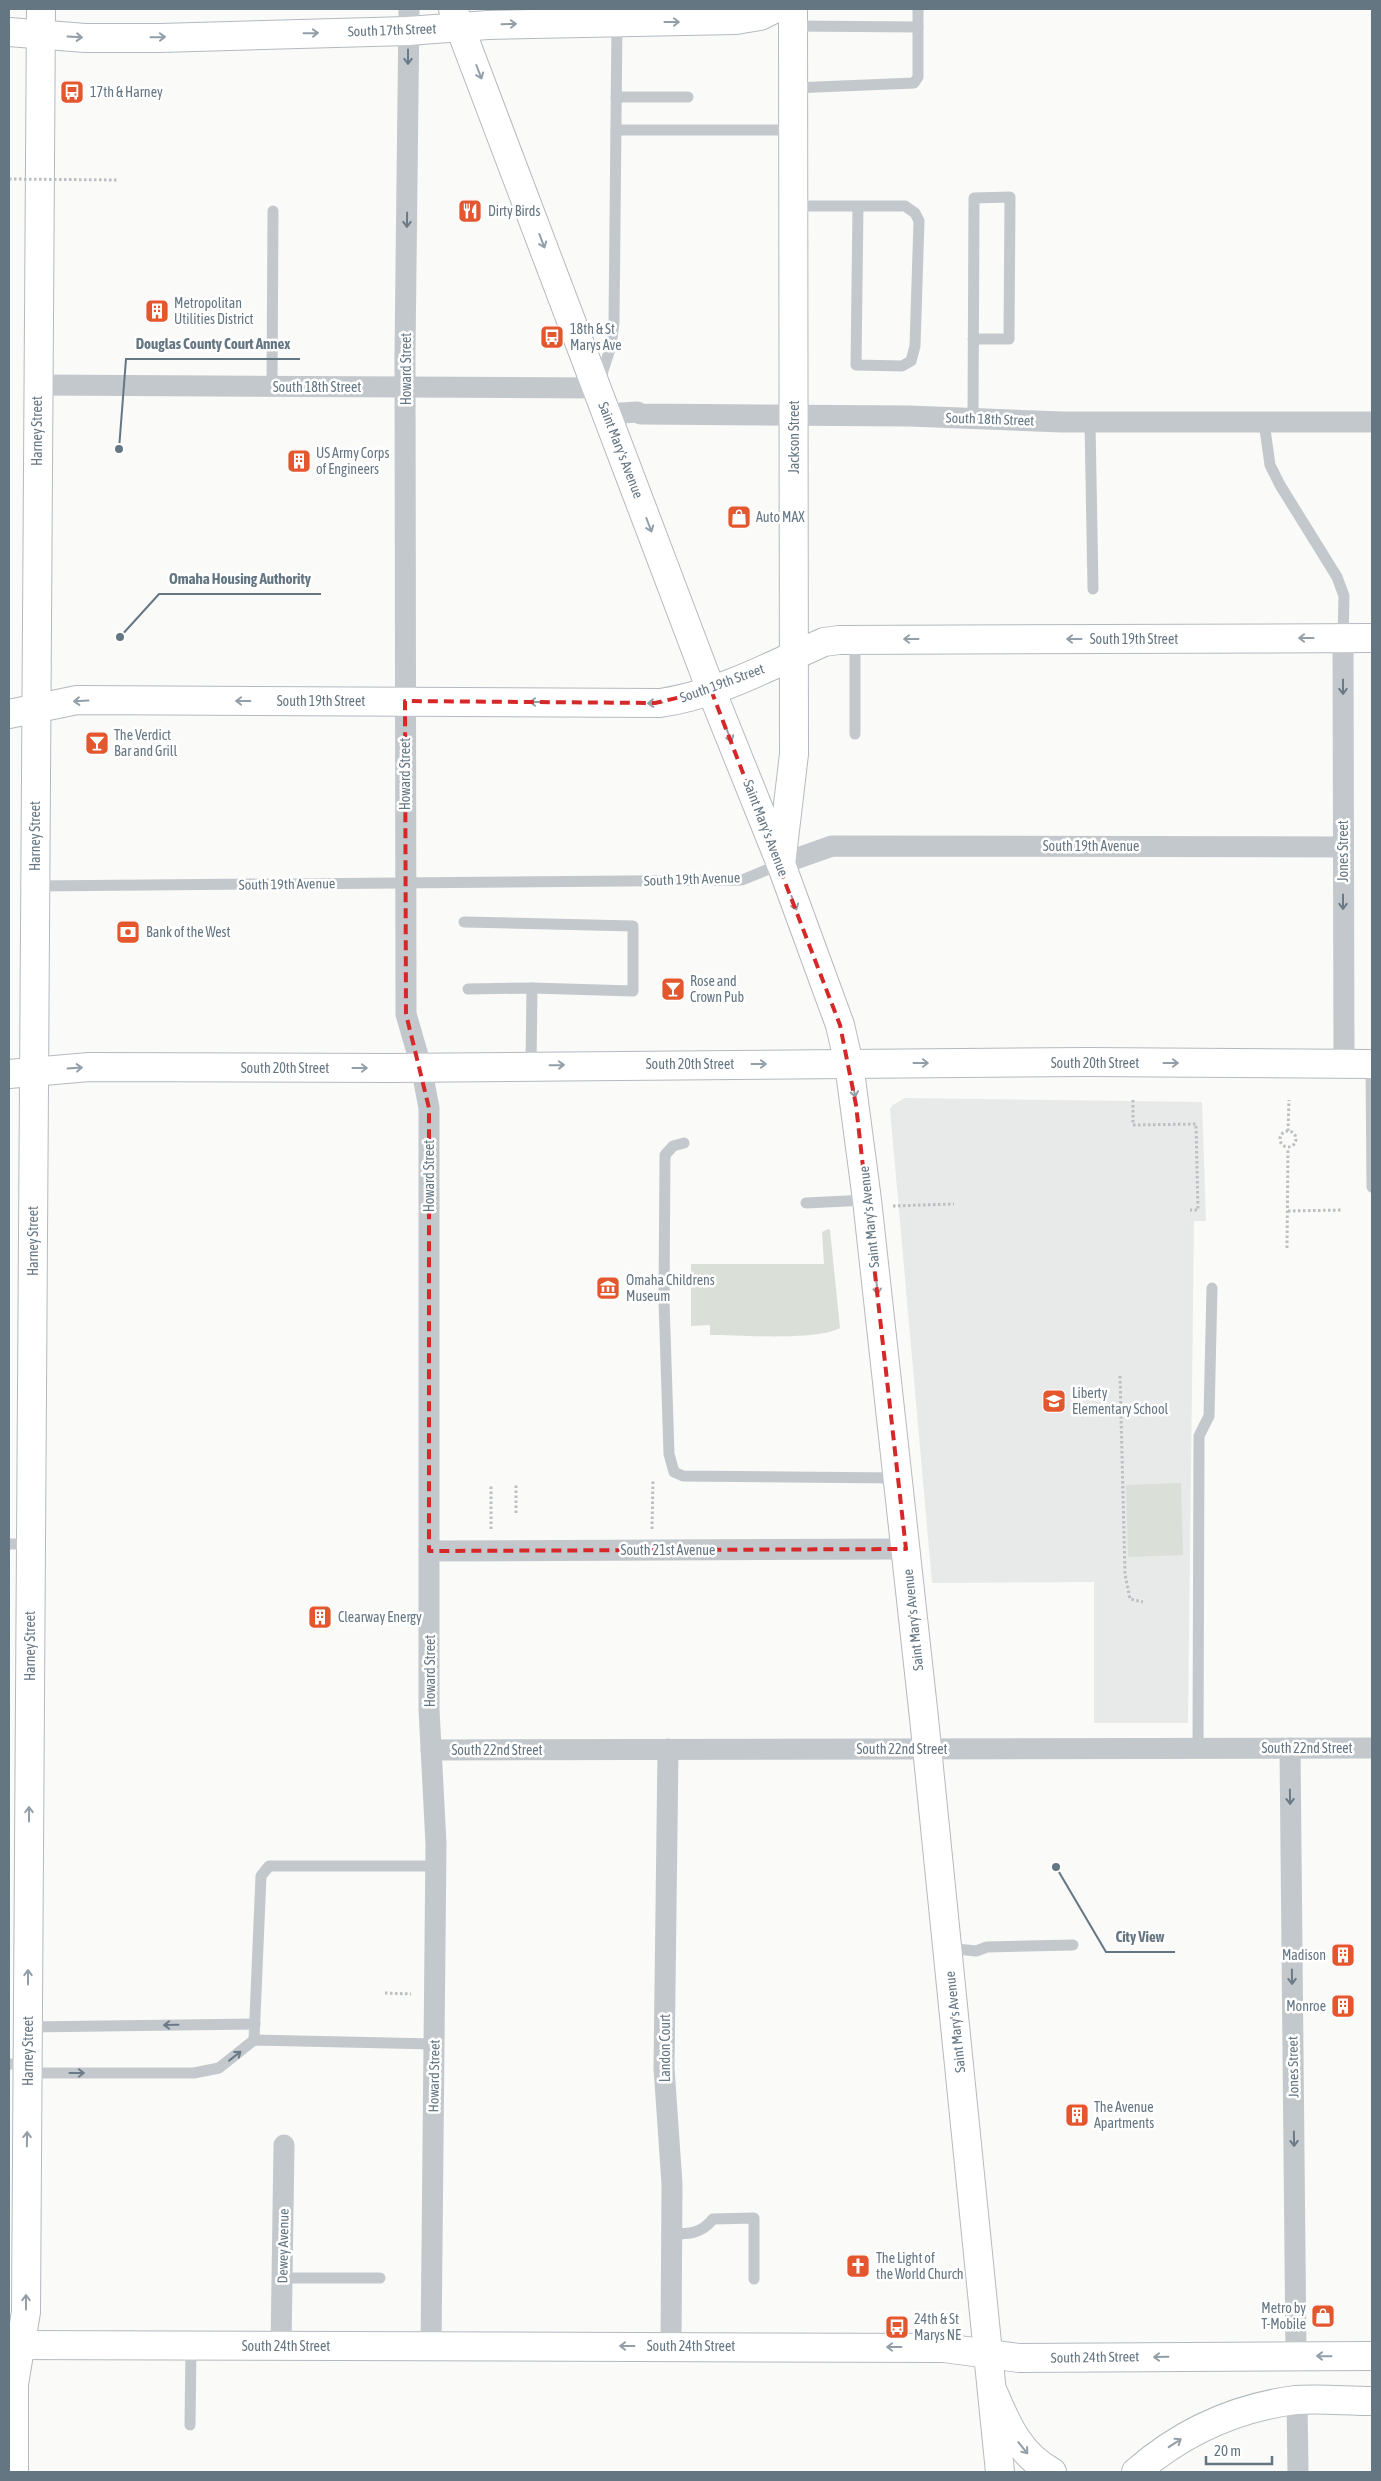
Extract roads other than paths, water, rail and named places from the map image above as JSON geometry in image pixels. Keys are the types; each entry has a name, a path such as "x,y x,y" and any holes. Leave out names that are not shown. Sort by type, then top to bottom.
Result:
{"main road":[{"name":"South 17th Street","path":"9,32 40,22 160,38 457,18 617,22 743,19 787,14"},
{"name":"Jackson Street","path":"781,864 794,754 793,88 787,14"},
{"name":"Saint Mary's Avenue","path":"457,18 711,690 781,864 840,1025 850,1064 880,1203 898,1478 1000,2472"},
{"name":"Harney Street","path":"14,2472 14,2345 26,2312 22,2067 28,2027 20,1544 22,1073 35,886 40,22"},
{"name":"South 19th Street","path":"9,714 77,700 655,703 680,700 711,690 824,642 855,639 1372,638"},
{"name":"South 20th Street","path":"22,1073 88,1067 1372,1064"},
{"name":"South 24th Street","path":"14,2345 944,2348 1019,2358 1372,2356"},
{"path":"992,2390 1017,2441 1035,2462 1052,2472"},
{"path":"1135,2471 1174,2442 1226,2416 1260,2406 1297,2400 1372,2401"}],"street":[{"name":"Howard Street","path":"408,20 405,702 406,1014 421,1066 429,1108 431,1750 436,1866 431,2346"},
{"name":"South 18th Street","path":"38,385 597,388"},
{"name":"South 18th Street","path":"608,414 637,412 641,414 794,415 1090,422 1372,422"},
{"name":"Jones Street","path":"1343,638 1344,1063"},
{"name":"South 19th Avenue","path":"781,864 832,846 1343,847"},
{"name":"South 21st Avenue","path":"430,1551 906,1549"},
{"name":"Jones Street","path":"1290,1748 1296,2355"},
{"name":"South 22nd Street","path":"431,1750 1372,1748"},
{"name":"Landon Court","path":"668,1749 664,2068 672,2184 671,2346"},
{"name":"Dewey Avenue","path":"281,2346 284,2145"},
{"path":"1297,2400 1298,2472"}],"lane":[{"path":"793,88 914,84 918,77 918,9"},
{"path":"787,14 918,27"},
{"path":"597,388 609,355 614,328 617,22"},
{"path":"616,97 688,97"},
{"path":"616,130 793,130"},
{"path":"973,339 1009,339 1010,197 974,198 973,339 973,419"},
{"path":"794,206 858,206 905,206 915,213 919,221 916,346 911,360 902,366 856,365 858,206"},
{"path":"272,387 273,211"},
{"path":"1090,422 1093,589"},
{"path":"1264,422 1270,465 1337,577 1344,596 1343,638"},
{"path":"855,639 855,734"},
{"name":"South 19th Avenue","path":"35,886 742,880 781,864"},
{"path":"464,922 633,926 632,991 532,988 468,989"},
{"path":"531,1066 532,988"},
{"path":"1372,1064 1372,1187"},
{"path":"684,1143 673,1146 665,1155 664,1300 669,1454 674,1472 683,1476 898,1478"},
{"path":"806,1203 880,1203"},
{"path":"1198,1748 1199,1436 1209,1416 1212,1288"},
{"path":"254,2040 261,1876 269,1866 436,1866"},
{"path":"947,1948 976,1951 987,1947 1073,1945"},
{"path":"28,2027 255,2024"},
{"path":"22,2067 194,2073 219,2068 254,2040 434,2044"},
{"path":"671,2234 692,2234 706,2227 713,2219 754,2218 754,2279"},
{"path":"282,2278 380,2278"},
{"path":"190,2425 191,2346"}],"place":[{"name":"17th & Harney","path":"72,92"},
{"name":"Dirty Birds","path":"470,211"},
{"name":"Metropolitan Utilities District","path":"157,311"},
{"name":"18th & St Marys Ave","path":"552,337"},
{"name":"Douglas County Court Annex","path":"119,449"},
{"name":"US Army Corps of Engineers","path":"299,461"},
{"name":"Auto MAX","path":"739,517"},
{"name":"Omaha Housing Authority","path":"120,637"},
{"name":"The Verdict Bar and Grill","path":"97,743"},
{"name":"Bank of the West","path":"128,932"},
{"name":"Rose and Crown Pub","path":"673,989"},
{"name":"Omaha Childrens Museum","path":"608,1288"},
{"name":"Liberty Elementary School","path":"1054,1401"},
{"name":"Clearway Energy","path":"320,1617"},
{"name":"City View","path":"1056,1867"},
{"name":"Madison","path":"1343,1955"},
{"name":"Monroe","path":"1343,2006"},
{"name":"The Avenue Apartments","path":"1077,2115"},
{"name":"The Light of the World Church","path":"858,2266"},
{"name":"Metro by T-Mobile","path":"1323,2316"},
{"name":"24th & St Marys NE","path":"897,2327"}]}
